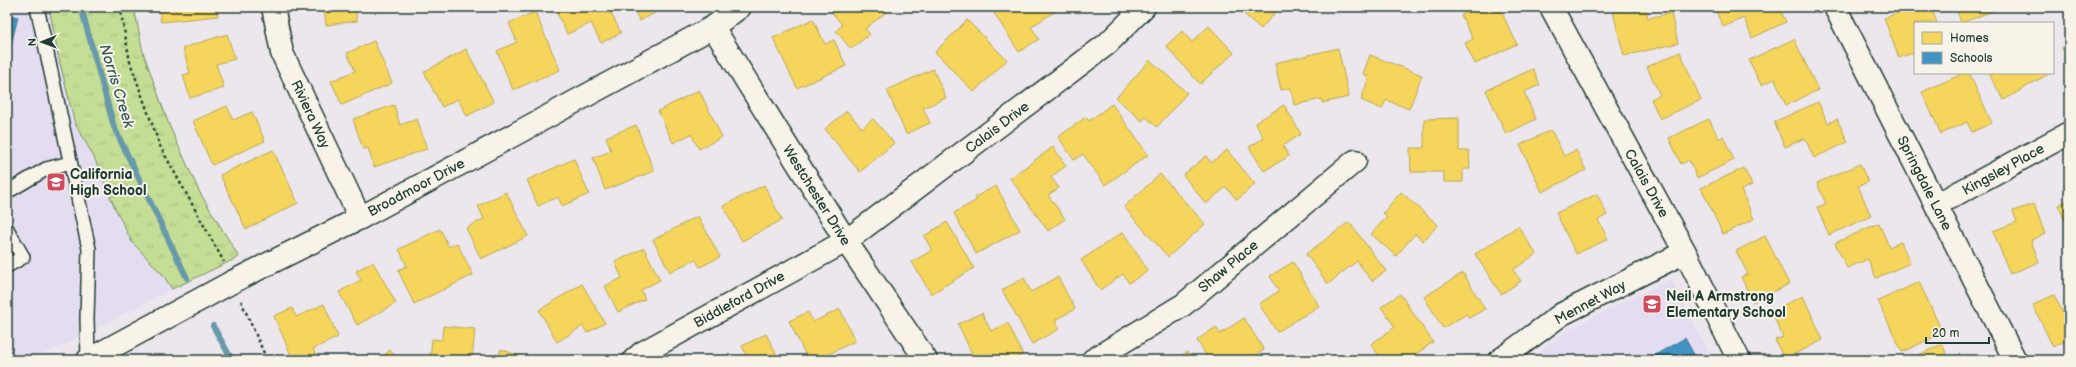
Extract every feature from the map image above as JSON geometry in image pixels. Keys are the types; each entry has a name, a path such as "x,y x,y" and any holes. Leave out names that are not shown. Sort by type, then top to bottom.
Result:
{"street":[{"name":"Riviera Way","path":"273,7 282,52 360,218"},
{"name":"Broadmoor Drive","path":"88,360 234,281 360,218 713,27 740,7"},
{"name":"Calais Drive","path":"846,240 1107,44 1144,7"},
{"name":"Calais Drive","path":"1551,7 1685,252 1739,360"},
{"name":"Springdale Lane","path":"1835,7 2015,360"},
{"name":"Westchester Drive","path":"713,27 846,240 926,360"},
{"name":"Kingsley Place","path":"1936,205 2069,133"},
{"name":"Shaw Place","path":"1093,360 1183,305 1355,161"},
{"name":"Biddleford Drive","path":"634,360 642,353 846,240"},
{"name":"Mennet Way","path":"1500,360 1562,314 1685,252"}],"lane":[{"path":"37,7 88,249 86,318 88,360"},
{"path":"7,192 46,169 70,163"},
{"path":"7,229 23,257 7,266"}],"path":[{"path":"120,7 130,62 160,146 234,281 245,314 267,360"}],"shaded area":[{"name":"California High School","path":"7,7 49,7 59,59 75,124 94,157 115,208 132,242 163,275 172,289 56,349 23,360 7,360"},
{"name":"Neil A Armstrong Elementary School","path":"1671,279 1713,360 1528,360 1569,329"}],"green space":[{"path":"49,7 134,7 143,52 169,125 200,193 239,257 172,289 163,275 132,242 115,208 94,157 75,124 59,59"}],"building: Homes":[{"path":"159,7 217,7 218,16 161,22"},
{"path":"302,7 355,7 357,21 326,25 324,8 302,10"},
{"path":"554,7 608,7 621,33 601,43 591,23 567,34"},
{"path":"632,7 662,7 662,9 640,21"},
{"path":"828,7 888,7 890,9 865,29 870,34 851,49 836,31 842,25"},
{"path":"998,7 1051,7 1054,12 1031,27 1039,39 1019,52 992,10"},
{"path":"1236,7 1280,7 1261,29"},
{"path":"1478,7 1499,7 1517,44 1475,64 1465,43 1473,39 1461,15"},
{"path":"1635,7 1645,7 1648,18 1671,13 1678,43 1624,56 1613,12"},
{"path":"1714,7 1779,7 1786,22 1752,38 1744,18 1723,27"},
{"path":"1907,7 1931,7 1937,22 1914,22 1914,52 1899,58 1884,18 1908,9"},
{"path":"1956,7 2003,7 1964,22 1961,22"},
{"path":"535,12 560,70 513,90 497,51 517,42 509,23"},
{"path":"813,19 825,44 834,40 846,66 797,88 773,38"},
{"path":"967,20 1007,60 974,92 935,52"},
{"path":"2069,22 2069,51 2062,49"},
{"path":"1209,26 1234,53 1200,84 1166,46 1182,31 1192,42"},
{"path":"227,34 235,59 216,64 224,88 190,98 183,75 190,73 183,48"},
{"path":"1794,39 1818,90 1786,105 1775,79 1761,85 1749,60"},
{"path":"374,41 392,83 342,105 331,81 355,71 347,53"},
{"path":"1338,48 1349,97 1322,103 1322,99 1294,105 1291,88 1281,90 1275,63"},
{"path":"466,49 494,102 467,116 458,99 442,107 424,72"},
{"path":"1680,52 1701,100 1660,119 1651,99 1660,95 1647,67"},
{"path":"1370,55 1422,75 1409,109 1386,100 1382,109 1361,100 1369,77 1363,74"},
{"path":"1150,60 1187,93 1157,127 1146,117 1142,121 1116,98"},
{"path":"933,69 946,98 923,108 930,123 906,134 887,90"},
{"path":"1533,69 1540,85 1524,92 1536,119 1506,134 1486,90"},
{"path":"1962,74 1969,74 1992,123 1972,132 1967,122 1941,134 1922,92"},
{"path":"1989,74 2048,74 2004,100"},
{"path":"699,90 722,137 699,149 691,134 673,143 658,111"},
{"path":"1818,102 1828,123 1837,119 1848,142 1814,158 1805,138 1785,147 1774,122"},
{"path":"1112,104 1148,155 1105,185 1083,154 1074,160 1058,137 1086,117 1089,121"},
{"path":"394,105 400,125 417,119 427,149 374,167 368,148 363,149 353,119"},
{"path":"1284,105 1301,134 1283,146 1289,156 1264,171 1249,147 1264,138 1255,123"},
{"path":"227,106 233,120 252,112 265,141 212,165 193,121"},
{"path":"847,111 862,128 873,119 894,143 860,172 825,129"},
{"path":"1459,118 1459,151 1469,151 1470,169 1463,169 1463,182 1444,182 1444,172 1411,172 1410,148 1424,148 1424,119"},
{"path":"1709,119 1719,139 1723,136 1734,160 1697,178 1689,160 1681,164 1669,138"},
{"path":"636,125 654,171 605,190 593,158 611,151 606,137"},
{"path":"1551,130 1564,156 1576,150 1586,170 1542,192 1520,145"},
{"path":"1053,147 1066,166 1051,177 1059,188 1048,195 1065,219 1048,231 1010,178"},
{"path":"273,150 298,203 246,229 220,175"},
{"path":"1227,150 1255,184 1237,200 1226,187 1206,204 1183,175 1206,156 1211,163"},
{"path":"574,159 589,194 562,206 558,197 538,206 527,180"},
{"path":"1860,164 1868,182 1858,186 1871,216 1829,235 1817,207 1826,204 1817,183"},
{"path":"1744,168 1752,185 1741,190 1754,219 1723,234 1701,188"},
{"path":"1160,174 1205,224 1168,257 1124,207"},
{"path":"764,185 782,220 742,241 723,206"},
{"path":"996,186 1020,230 976,254 954,213 977,200 975,197"},
{"path":"506,192 528,236 481,259 466,228 484,219 478,206"},
{"path":"1401,192 1438,225 1423,241 1415,234 1396,256 1371,234 1387,217 1383,213"},
{"path":"1597,194 1607,215 1598,220 1608,239 1576,254 1556,213"},
{"path":"2069,200 2069,229 2058,205"},
{"path":"2034,204 2045,234 2031,240 2039,262 2010,274 1993,231 2017,222 2013,211"},
{"path":"698,216 720,257 700,267 695,259 670,272 653,240"},
{"path":"947,222 974,268 931,294 912,262 932,250 924,236"},
{"path":"1349,222 1386,271 1372,281 1357,261 1328,284 1306,254"},
{"path":"1879,223 1889,247 1901,242 1910,263 1876,278 1868,259 1847,268 1835,243"},
{"path":"1518,226 1536,254 1513,270 1521,281 1501,294 1475,254"},
{"path":"440,229 449,247 457,243 473,275 414,304 398,270 407,266 399,249"},
{"path":"1123,232 1148,271 1129,283 1123,274 1100,290 1081,260"},
{"path":"1765,236 1789,284 1753,302 1741,277 1748,274 1736,251"},
{"path":"644,248 660,280 641,290 645,299 618,312 605,286 622,278 615,262"},
{"path":"373,262 396,303 357,325 339,292 361,280 356,271"},
{"path":"1293,262 1319,306 1277,332 1259,304 1279,291 1270,276"},
{"path":"1463,273 1485,309 1469,318 1467,314 1443,328 1424,297"},
{"path":"1058,277 1075,309 1055,320 1059,329 1032,344 1002,290 1024,278 1031,292"},
{"path":"1919,282 1943,333 1902,352 1878,301"},
{"path":"582,284 605,323 587,333 583,326 557,342 539,310"},
{"path":"1400,294 1433,342 1415,355 1419,360 1382,360 1371,344 1395,327 1381,307"},
{"path":"2054,295 2063,313 2069,310 2069,339 2053,347 2033,305"},
{"path":"1803,296 1823,340 1784,359 1775,340 1783,337 1771,311"},
{"path":"324,304 338,337 313,349 318,360 293,360 274,316 292,308 296,317"},
{"path":"840,309 855,341 817,360 808,360 789,321 808,312 813,322"},
{"path":"982,313 991,331 1008,323 1023,355 1012,360 975,360 958,324"},
{"path":"1244,318 1264,350 1248,360 1209,360 1197,340 1216,327 1220,334"},
{"path":"443,326 475,329 472,360 430,360 432,339 442,340"},
{"path":"766,334 779,359 734,360 746,354 742,346"},
{"path":"1942,344 1949,360 1908,360"},
{"path":"501,349 530,360 497,360"},
{"path":"390,350 398,360 378,360"},
{"path":"1187,352 1192,360 1175,360"}],"building: Schools":[{"path":"7,14 18,17 7,61"},
{"path":"1685,338 1697,360 1646,360"}],"waterway":[{"name":"Norris Creek","path":"81,7 114,127 187,278"},
{"name":"Norris Creek","path":"213,326 232,360"}],"place":[{"name":"California High School","path":"56,182"},
{"name":"Neil A Armstrong Elementary School","path":"1652,304"}]}
